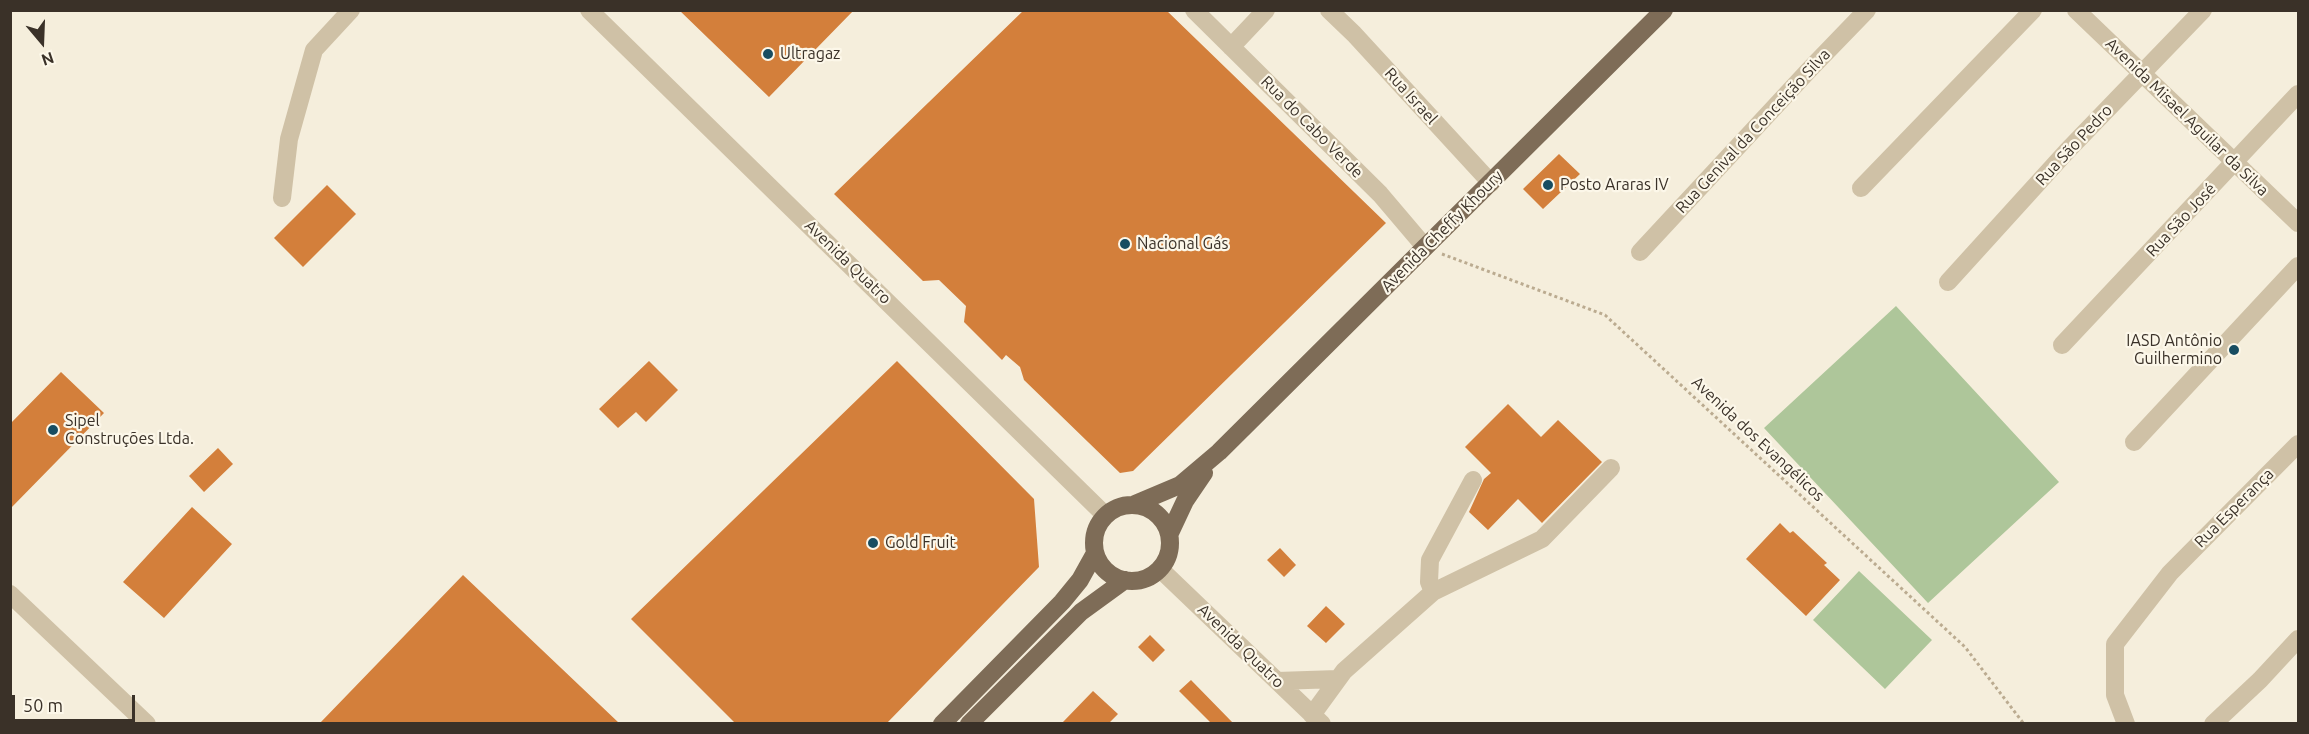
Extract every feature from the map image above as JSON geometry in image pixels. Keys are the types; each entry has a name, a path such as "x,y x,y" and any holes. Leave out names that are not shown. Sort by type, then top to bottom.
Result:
{"main road":[{"name":"Avenida Cheffy Khoury","path":"1219,452 1664,10"},
{"path":"1219,452 1185,501 1170,533 1167,558 1160,569 1150,577 1138,580 1125,580 1106,571 1095,553 1094,539 1098,526 1106,515 1114,508 1136,504 1180,485 1219,452"},
{"path":"1136,504 1156,512 1170,533"},
{"path":"942,723 1062,602 1080,580 1095,553"},
{"path":"969,723 1081,612 1125,580"}],"street":[{"path":"282,198 289,139 314,50 351,10"},
{"name":"Avenida Quatro","path":"589,10 1106,515"},
{"name":"Rua do Cabo Verde","path":"1194,10 1380,194 1425,247"},
{"path":"1231,47 1266,10"},
{"name":"Rua Israel","path":"1329,10 1354,33 1491,183"},
{"name":"Rua Genival da Conceição Silva","path":"1640,252 1867,10"},
{"path":"1861,188 2033,10"},
{"name":"Avenida Misael Aguilar da Silva","path":"2076,10 2298,223"},
{"name":"Rua São Pedro","path":"1948,282 2141,73 2203,10"},
{"name":"Rua São José","path":"2062,345 2298,94"},
{"path":"2134,442 2298,266"},
{"name":"Rua Esperança","path":"2126,723 2115,695 2115,644 2170,573 2298,444"},
{"path":"1317,719 1344,671 1433,592 1542,539 1611,468"},
{"path":"1433,592 1429,582 1430,560 1473,480"},
{"name":"Avenida Quatro","path":"1160,569 1317,719"},
{"path":"10,594 147,723"},
{"path":"2213,723 2260,680 2298,639"},
{"path":"1277,681 1338,679"}],"path":[{"name":"Avenida dos Evangélicos","path":"1425,247 1605,315 1965,647 2024,723"}],"green space":[{"path":"1896,306 2059,482 1928,603 1764,428"},
{"path":"1859,571 1932,640 1885,689 1813,620"}],"building":[{"name":"Ultragaz","path":"679,10 854,10 769,97"},
{"name":"Nacional Gás","path":"1024,10 1166,10 1386,223 1133,471 1120,473 1024,380 1020,367 1006,355 1002,360 964,322 966,306 939,280 923,281 834,194"},
{"path":"1559,154 1580,174 1543,209 1523,189"},
{"path":"327,185 356,214 303,267 274,238"},
{"path":"649,361 678,390 646,422 636,412 618,428 599,409"},
{"name":"Gold Fruit","path":"897,361 1034,499 1039,567 887,723 735,723 631,619"},
{"path":"61,372 104,413 10,509 10,424"},
{"path":"1508,404 1541,437 1558,420 1602,462 1542,523 1518,499 1488,530 1469,512 1484,479 1491,473 1465,447"},
{"path":"218,448 233,464 204,492 189,476"},
{"path":"192,507 232,544 164,618 123,582"},
{"path":"1780,523 1790,533 1793,531 1827,563 1824,565 1840,580 1806,616 1746,559"},
{"path":"1280,548 1296,565 1284,577 1267,560"},
{"path":"463,575 619,723 320,723"},
{"path":"1326,606 1345,624 1326,643 1307,626"},
{"path":"1150,635 1165,650 1153,662 1138,647"},
{"path":"1191,680 1233,723 1211,723 1179,691"},
{"path":"1093,691 1118,714 1109,723 1062,723"}],"place":[{"name":"Ultragaz","path":"768,54"},
{"name":"Posto Araras IV","path":"1548,185"},
{"name":"Nacional Gás","path":"1125,244"},
{"name":"IASD Antônio Guilhermino","path":"2234,350"},
{"name":"Sipel Construções Ltda.","path":"53,430"},
{"name":"Gold Fruit","path":"873,543"}]}
